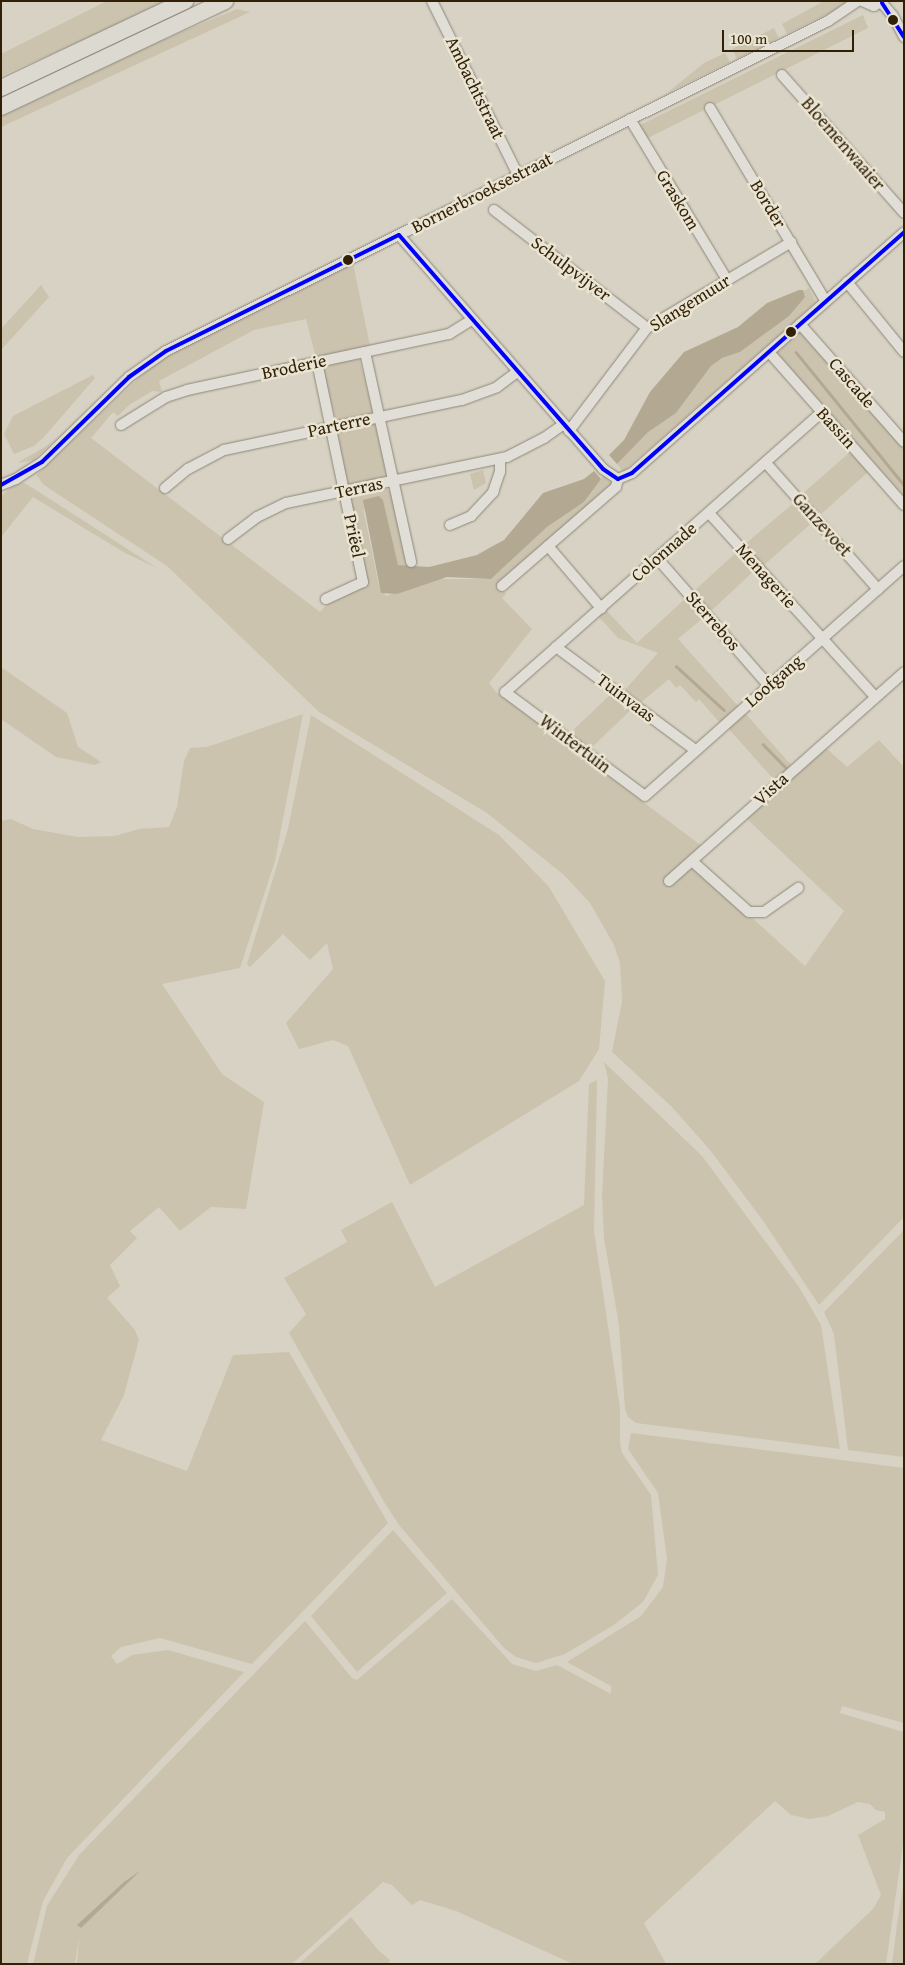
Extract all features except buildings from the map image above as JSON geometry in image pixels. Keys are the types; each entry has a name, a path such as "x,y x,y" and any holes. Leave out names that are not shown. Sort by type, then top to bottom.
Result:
{"main road":[{"path":"1,88 185,1"},
{"path":"1,107 225,1"}],"street":[{"name":"Ambachtstraat","path":"432,1 518,175"},
{"name":"Bornerbroeksestraat","path":"1,485 42,462 129,377 166,351 828,21 860,1"},
{"path":"860,1 870,6 882,2 893,16 904,37"},
{"name":"Bloemenwaaier","path":"782,75 904,213"},
{"name":"Border","path":"710,108 825,300"},
{"name":"Graskom","path":"630,119 727,280"},
{"name":"Schulpvijver","path":"494,210 647,328"},
{"path":"399,235 471,320 611,477 618,478 632,473 825,300 903,234"},
{"name":"Slangemuur","path":"567,427 647,328 791,242"},
{"path":"847,282 904,352"},
{"name":"Broderie","path":"121,425 166,397 187,390 449,334 471,320"},
{"name":"Cascade","path":"800,324 904,442"},
{"path":"365,352 411,562"},
{"name":"Bassin","path":"769,352 904,505"},
{"name":"Priëel","path":"317,362 363,582 326,599"},
{"name":"Parterre","path":"165,488 188,469 224,450 330,426 462,400 497,387 518,372"},
{"name":"Colonnade","path":"505,692 822,412"},
{"name":"Terras","path":"228,539 257,517 286,503 500,459 567,427"},
{"path":"450,526 471,516 493,492 500,472 500,459"},
{"name":"Ganzevoet","path":"766,463 878,589"},
{"name":"Bornerbroeksestraat","path":"1,478 24,473"},
{"path":"502,586 616,488 618,478"},
{"name":"Menagerie","path":"709,513 823,639"},
{"path":"548,546 601,608"},
{"name":"Sterrebos","path":"656,558 768,685"},
{"name":"Loofgang","path":"645,796 904,566"},
{"path":"823,639 875,697"},
{"name":"Tuinvaas","path":"556,647 695,750"},
{"name":"Vista","path":"669,881 904,672"},
{"name":"Wintertuin","path":"505,692 645,796"},
{"path":"692,861 749,912 764,912 798,888"}],"shaded area":[{"path":"107,1 173,1 1,76 1,54"},
{"path":"824,1 848,1 836,10 787,34 782,24"},
{"path":"237,9 250,12 1,127 1,112 143,45 165,39"},
{"path":"863,15 868,28 646,139 638,126"},
{"path":"774,28 779,38 737,59 732,49"},
{"path":"725,53 730,62 667,93 704,63"},
{"path":"353,263 370,346 316,358 306,319 254,330 159,381 162,392 152,391 129,405 118,416 113,412 91,438 320,612 328,603 367,584 350,502 352,495 385,488 392,493 408,568 398,565 393,552 363,508 379,586 386,596 435,579 491,579 547,527 584,502 604,475 612,484 499,586 506,594 502,598 532,629 489,683 496,692 702,846 665,879 693,864 805,966 844,911 746,818 825,747 847,767 879,740 904,767 904,1217 819,1305 764,1222 710,1150 671,1106 612,1052 622,1002 620,963 614,945 590,903 564,875 487,813 319,712 167,566 44,485 36,475 159,359"},
{"path":"41,285 49,297 1,350 1,329"},
{"path":"809,288 816,303 623,472 617,464 647,432 676,413 711,366 722,358 740,352 805,297 803,291"},
{"path":"803,290 805,297 789,316 740,352 722,358 711,366 676,413 648,432 617,464 609,455 624,440 650,392 684,352 738,327 767,303"},
{"path":"800,332 904,449 904,496 776,353"},
{"path":"359,358 373,412 337,422 321,370 324,365"},
{"path":"93,375 95,378 44,437 34,446 14,454 4,434 13,416"},
{"path":"371,422 378,427 387,476 348,486 336,434 340,429"},
{"path":"57,437 34,460 17,463 45,447"},
{"path":"850,452 868,472 819,516 801,495"},
{"path":"483,470 486,483 474,490 470,474"},
{"path":"594,471 601,479 584,502 547,527 491,579 447,577 397,594 381,593 363,500 379,496 383,500 398,565 429,567 477,555 504,540 543,493 584,479"},
{"path":"24,483 157,568 125,553 33,497 1,537 1,497 13,485"},
{"path":"796,501 814,521 763,566 744,545"},
{"path":"738,551 755,570 711,611 694,591"},
{"path":"687,597 704,617 678,639 739,707 720,723 699,699 696,702 680,685 676,688 669,679 639,704 623,692 658,653 618,638 598,616 606,610 637,643"},
{"path":"1,667 67,713 78,747 101,762 95,765 56,757 1,719"},
{"path":"613,692 634,707 589,750 568,735"},
{"path":"745,713 792,766 775,781 728,728"},
{"path":"303,714 275,861 240,968 162,984 222,1074 264,1102 246,1209 211,1207 180,1231 159,1207 130,1231 137,1238 110,1265 120,1286 107,1298 135,1330 139,1340 124,1395 101,1440 187,1471 233,1355 289,1352 388,1523 252,1664 160,1638 121,1647 111,1656 117,1664 132,1655 168,1650 244,1672 67,1858 43,1901 27,1964 1,1964 1,821 11,819 33,829 78,837 115,836 139,829 169,827 177,807 184,761 190,748 207,747"},
{"path":"311,715 499,835 549,887 605,981 599,1049 579,1081 410,1185 348,1046 333,1040 299,1049 286,1023 333,969 327,943 310,960 283,934 250,967 247,964 288,829"},
{"path":"604,1062 702,1156 799,1287 821,1325 840,1449 636,1423 628,1417 625,1409 619,1325 604,1238 602,1196 608,1079"},
{"path":"597,1080 594,1231 620,1408 620,1443 622,1453 651,1495 658,1575 643,1602 614,1625 565,1654 536,1663 516,1657 504,1648 399,1525 384,1502 289,1333 306,1314 284,1278 347,1242 341,1230 392,1202 435,1287 584,1205 589,1084"},
{"path":"904,1230 904,1457 848,1450 834,1334 824,1312"},
{"path":"631,1433 904,1468 904,1723 842,1706 840,1713 904,1732 904,1837 886,1964 815,1964 873,1909 881,1895 858,1835 885,1819 885,1812 876,1810 870,1804 858,1802 828,1816 810,1819 791,1815 775,1801 644,1923 666,1964 573,1964 456,1911 420,1900 412,1905 392,1885 383,1882 292,1964 77,1964 79,1936 75,1964 33,1964 47,1906 79,1855 305,1621 352,1678 357,1680 452,1599 512,1664 536,1671 557,1665 611,1694 611,1686 567,1662 641,1616 663,1587 667,1559 658,1493 628,1449"},
{"path":"393,1530 447,1593 357,1672 311,1616"},
{"path":"140,1871 81,1928 77,1925 124,1882"},
{"path":"904,1881 904,1964 892,1964 897,1925"},
{"path":"351,1917 378,1950 390,1960 389,1964 299,1964"}],"waterway":[{"path":"796,352 904,485"},
{"path":"676,666 724,710"},
{"path":"763,744 785,767"}],"transit line":[{"path":"882,3 904,37"},
{"path":"399,235 603,469 618,479 632,473 904,232"},
{"path":"1,485 42,462 129,377 166,351 399,235"}]}
